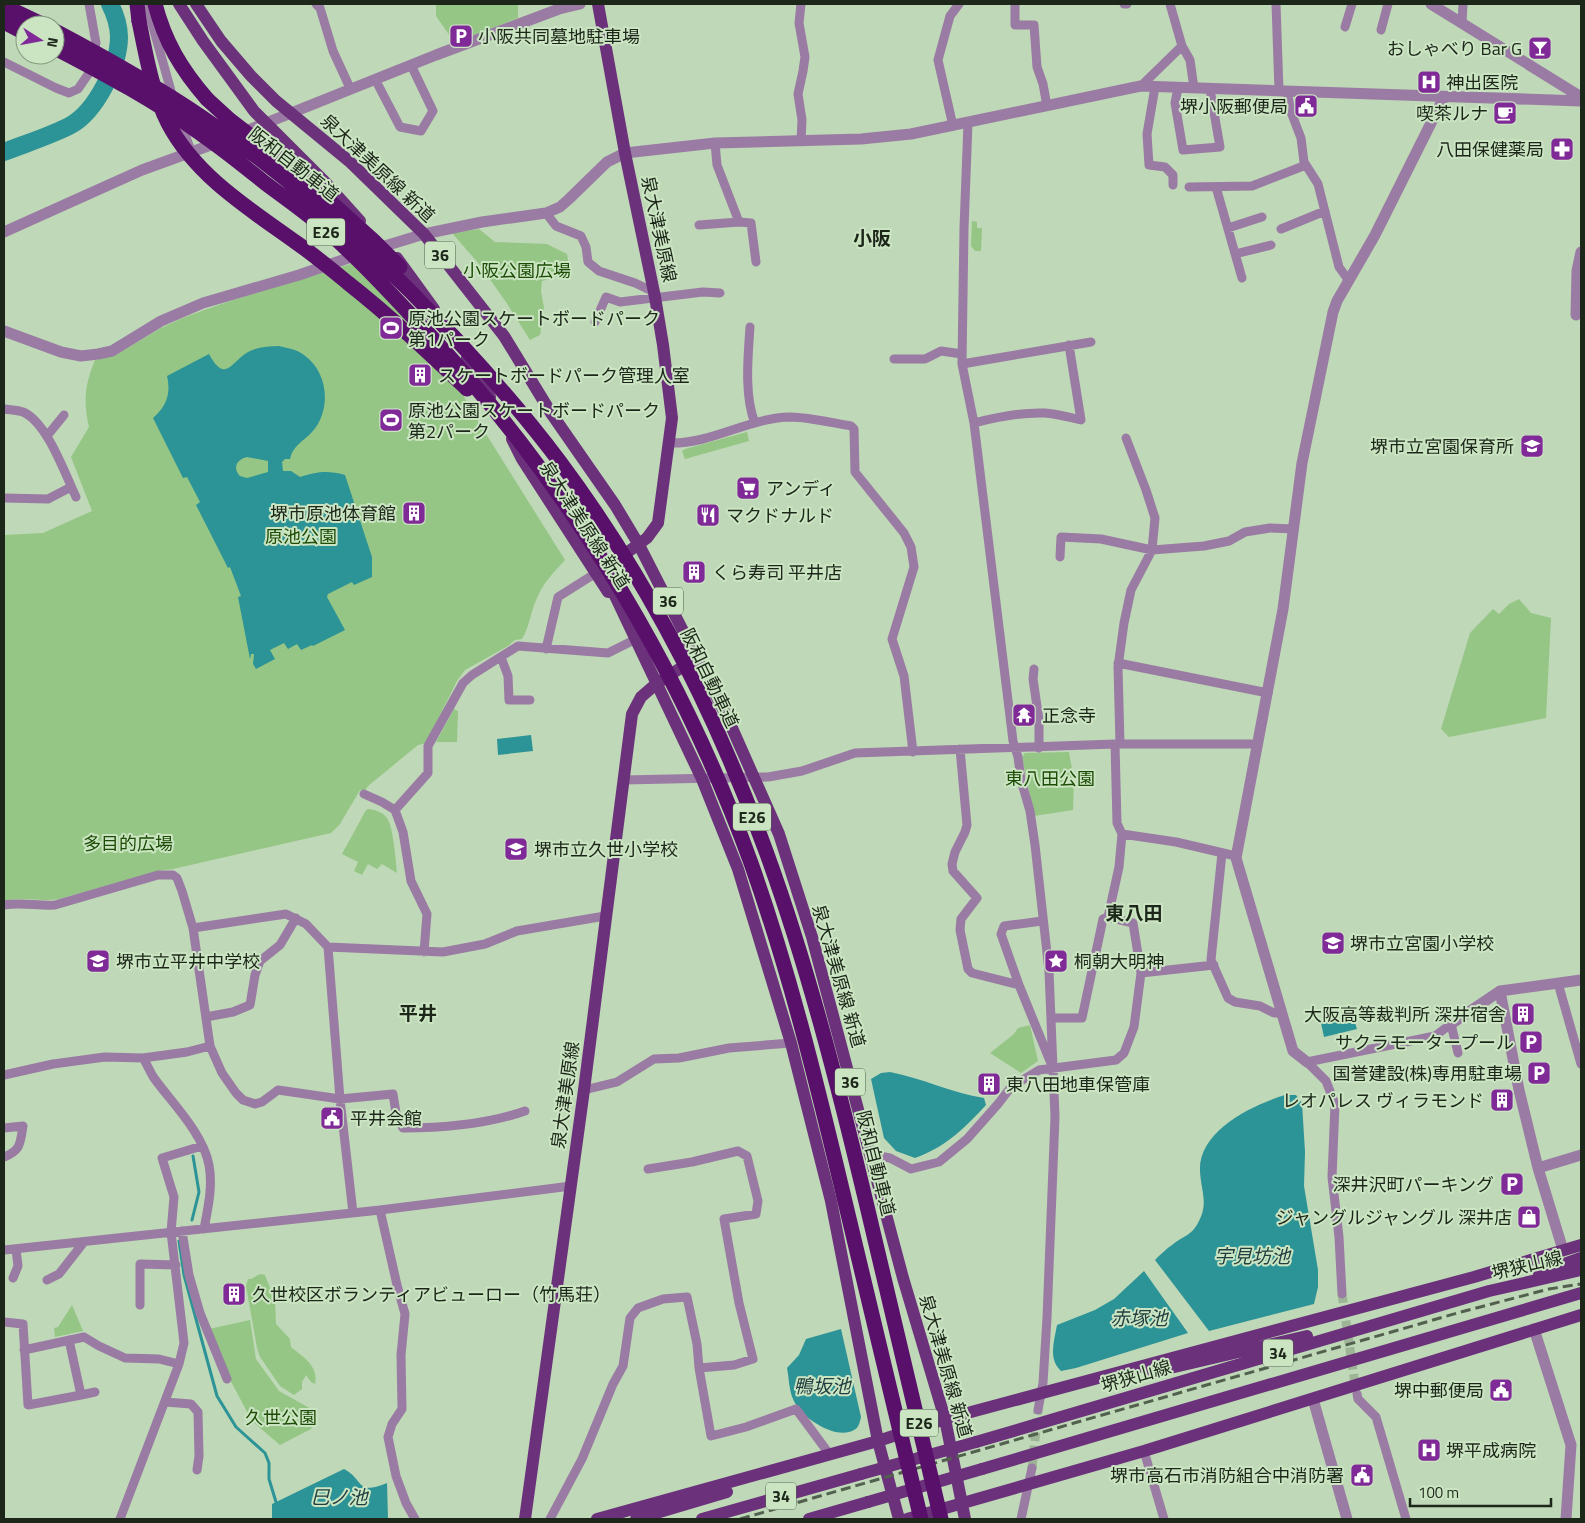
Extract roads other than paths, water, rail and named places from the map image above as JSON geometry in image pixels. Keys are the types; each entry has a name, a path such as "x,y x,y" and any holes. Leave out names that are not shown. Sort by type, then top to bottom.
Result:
{"highway":[{"path":"137,4 144,48 158,100 168,123 194,160 232,196 350,284 401,327 469,391 546,475"},
{"path":"155,4 161,26 173,52 188,77 230,120 294,169 374,241 433,303 480,364"},
{"path":"4,6 22,15"},
{"name":"阪和自動車道","path":"65,36 127,70 199,115 309,198 383,264 480,364 561,463 599,517 636,577 672,640 706,709 766,852 795,936 845,1116 941,1519"},
{"name":"阪和自動車道","path":"65,54 124,86 200,133 316,222 390,292 436,340 483,394 546,475 616,584 654,650 690,720 722,790 750,862 778,944 802,1026 854,1235 921,1519"}],"main road":[{"name":"泉大津美原線 新道","path":"179,4 234,85 265,124 324,181 386,246 417,285 474,368 522,459 596,573 636,639"},
{"name":"泉大津美原線 新道","path":"196,4 221,41 251,76 350,161 424,234 504,336 551,413 615,505 639,545"},
{"name":"泉大津美原線","path":"598,4 625,153 654,294 663,345 672,418 658,523 648,538 614,562 608,581 656,684"},
{"name":"36","path":"639,545 697,657"},
{"name":"泉大津美原線 新道","path":"697,657 728,719 779,834 812,937 903,1278 945,1419 966,1519"},
{"name":"泉大津美原線","path":"525,1519 584,1090 632,714 641,696 697,657"},
{"name":"36","path":"656,684 702,779 738,869 791,1043 831,1201 878,1441 899,1519"},
{"path":"597,1519 830,1455 945,1419 1041,1395 1474,1278 1581,1245"},
{"path":"1489,1291 1581,1258"},
{"name":"堺狭山線","path":"702,1519 976,1442 1489,1291 1581,1270"},
{"name":"34","path":"809,1519 1581,1293"},
{"path":"1459,1330 1581,1301"},
{"path":"907,1519 1144,1451 1581,1315"},
{"path":"1041,1395 1150,1373 1316,1334 1392,1320"},
{"path":"636,1519 764,1479 784,1468"}],"street":[{"path":"4,62 69,93 78,89 89,73 96,43 89,4"},
{"path":"141,4 147,6 175,107 191,152"},
{"path":"316,4 320,8 333,51 350,88"},
{"path":"4,232 142,170 265,124 375,78 558,9 580,4"},
{"path":"801,4 799,23 805,57 798,94 802,120 801,141"},
{"path":"953,126 938,60 950,16 959,4"},
{"path":"1015,4 1015,25 1034,25 1037,67 1047,106"},
{"path":"1170,4 1182,46 1190,60 1194,88"},
{"path":"1276,4 1283,91 1301,138 1304,162 1318,184 1339,267 1349,281"},
{"path":"1345,27 1352,4"},
{"path":"1381,30 1388,4"},
{"path":"1431,4 1581,96"},
{"path":"1462,23 1463,4"},
{"path":"1142,86 1182,46"},
{"path":"375,78 400,127 421,131 434,111 411,65"},
{"path":"4,331 61,352 80,356 112,351 161,321 203,303 298,275 424,234 482,222 546,213 560,207 570,199 607,162 625,153 715,143 861,139 911,134 1142,86 1581,101"},
{"path":"1155,87 1147,134 1149,164 1164,166 1173,175 1173,185"},
{"path":"1178,88 1175,103 1183,150 1220,147 1210,89"},
{"path":"1342,1294 1339,1237 1332,1177 1335,1104 1326,1081 1293,1051 1236,856 1283,609 1302,463 1333,312 1375,236 1444,96"},
{"path":"968,123 962,359 974,423 1013,741 1030,811 1049,971 1055,1117 1047,1318 1041,1395 1038,1410"},
{"path":"715,143 717,165 739,222"},
{"path":"1190,187 1252,186 1306,165"},
{"path":"1216,187 1242,278"},
{"path":"1281,229 1325,212"},
{"path":"546,213 556,226 581,236 586,247 588,262 599,271 635,282 654,294"},
{"path":"1228,228 1262,217"},
{"path":"699,225 751,223 756,262"},
{"path":"1235,254 1271,245"},
{"path":"1576,315 1577,271 1581,252"},
{"path":"595,322 606,297 620,302 654,294 720,292"},
{"path":"750,327 748,380 752,416 755,423"},
{"path":"894,359 925,359 942,351 962,359 1091,342"},
{"path":"974,423 1031,413 1047,413 1081,420 1069,345"},
{"path":"4,409 23,412 28,415 47,436 76,497"},
{"path":"47,436 64,415"},
{"path":"670,443 698,441 755,423 790,417 851,426 854,430 855,472 904,533 911,547 914,567 892,639 904,676 913,752"},
{"path":"1051,1018 1082,1018 1103,919 1108,916 1118,866 1122,834 1117,823 1118,663 1131,590 1152,550 1154,518 1146,490 1126,438"},
{"path":"4,498 48,499 71,487"},
{"path":"1060,557 1061,538 1101,539 1152,550 1204,546 1229,540 1245,532 1270,528 1294,529"},
{"path":"546,649 558,597 596,573"},
{"path":"395,810 428,774 428,746 463,683 472,675 518,646 608,653 636,639"},
{"path":"501,657 508,676 508,700 530,700"},
{"path":"1118,663 1268,693"},
{"path":"1034,669 1033,679 1039,720 1039,748"},
{"path":"623,780 754,778 802,771 855,753 1118,744 1258,744"},
{"path":"960,749 967,825 955,852 952,864 953,871 977,898 961,919 960,930 968,969 972,973 1019,985"},
{"path":"364,794 395,810 403,832 411,881 427,914 424,952"},
{"path":"1122,834 1176,842 1236,856"},
{"path":"1222,853 1211,960 1228,998 1235,1002 1260,1006 1274,1013 1282,1013"},
{"path":"4,905 16,903 45,906 158,875 173,875 177,878 193,928 210,1046 227,1080 243,1100 255,1104 262,1102 278,1090 340,1099 393,1094 396,1113 404,1128 464,1124 511,1116 525,1111"},
{"path":"193,928 286,914 306,924 328,947 340,1099 353,1213"},
{"path":"328,947 443,952 485,944 517,931 606,916"},
{"path":"869,1154 890,1158 912,1169 939,1162 967,1139 1011,1087 1039,1070 1116,1060 1124,1053 1134,1027 1142,973 1133,923 1108,916"},
{"path":"206,1017 232,1012 250,1005 254,975 260,961 280,945 296,918"},
{"path":"1042,920 1004,926 1001,934 1019,985 1053,1067"},
{"path":"1142,973 1214,966"},
{"path":"1307,1062 1435,1036 1500,991 1581,980"},
{"path":"1558,983 1581,1064"},
{"path":"1500,991 1519,1090 1538,1168 1562,1250"},
{"path":"1451,1024 1458,1053"},
{"path":"584,1090 617,1082 654,1059 679,1058 729,1048 791,1043"},
{"path":"4,1075 53,1064 105,1057 143,1058 186,1052 210,1046"},
{"path":"143,1058 154,1078 182,1112 202,1146 209,1164 210,1194 204,1229"},
{"path":"4,1128 24,1126 15,1152 4,1157"},
{"path":"120,1519 165,1402 184,1343 171,1232 174,1197 162,1158 202,1146"},
{"path":"648,1169 692,1162 738,1151 747,1156 758,1201 756,1214 724,1219 738,1303 753,1359 734,1365 699,1368"},
{"path":"1538,1168 1581,1155"},
{"path":"4,1250 380,1210 571,1186"},
{"path":"380,1210 405,1314 401,1355 402,1409 392,1424 388,1437 396,1476 406,1503 415,1519"},
{"path":"182,1231 189,1275 227,1379"},
{"path":"47,1280 60,1274 84,1242"},
{"path":"13,1278 18,1266 16,1249"},
{"path":"140,1305 140,1264 176,1266"},
{"path":"550,1519 582,1459 623,1366 630,1318 638,1308 663,1299 687,1297 697,1344 699,1368 711,1436 746,1427 796,1409 830,1455"},
{"path":"4,1322 23,1324 28,1406 95,1392"},
{"path":"1534,1329 1571,1445 1566,1519"},
{"path":"24,1350 84,1337 125,1358 158,1359 178,1364"},
{"path":"69,1340 81,1395"},
{"path":"1357,1394 1358,1399 1376,1417 1406,1519"},
{"path":"1313,1399 1347,1519"},
{"path":"165,1402 191,1404 198,1412 199,1456 197,1470"},
{"path":"1144,1451 1164,1519"},
{"path":"1024,1519 1032,1468"}],"water":[{"path":"279,346 298,351 312,362 322,379 325,399 324,409 316,427 297,446 290,459 285,459 282,462 283,471 291,471 300,477 322,472 345,475 372,557 372,577 354,585 352,582 328,594 327,597 345,630 301,650 297,644 288,649 284,643 270,650 275,659 256,669 253,664 254,654 251,654 250,659 238,597 241,596 230,567 228,568 196,505 200,502 187,477 183,478 153,418 162,409 167,399 167,376 209,354 219,368 224,369 251,350","holes":["247,457 268,461 268,472 247,478 240,476 236,470 238,462"]},
{"path":"531,735 533,751 498,755 497,739"},
{"path":"1353,1016 1357,1029 1324,1037 1321,1023"},
{"path":"890,1072 960,1093 984,1098 986,1105 970,1122 945,1143 915,1158 896,1151 884,1138 871,1079 881,1073"},
{"name":"宇見坊池","path":"1285,1095 1296,1095 1302,1103 1305,1152 1304,1186 1318,1270 1318,1287 1314,1304 1209,1331 1155,1260 1168,1248 1193,1231 1198,1223 1204,1203 1200,1171 1202,1157 1208,1144 1217,1132 1243,1113"},
{"name":"赤塚池","path":"1144,1271 1188,1333 1061,1371 1053,1356 1057,1325 1095,1310 1114,1299"},
{"name":"鴨坂池","path":"841,1329 861,1417 857,1428 846,1433 829,1430 803,1413 793,1399 787,1368 799,1355 806,1339"},
{"name":"巳ノ池","path":"344,1469 351,1473 365,1487 377,1487 387,1483 388,1519 272,1519 272,1504"}],"waterway":[{"path":"4,152 71,125 89,109 97,98 110,73 118,48 118,28 110,4"},
{"path":"192,1220 199,1192 193,1156"},
{"path":"179,1241 184,1275 217,1396 236,1427 265,1453 269,1463 269,1479 276,1502"}],"tunnel":[{"path":"1342,1294 1356,1391"},
{"path":"1032,1468 1038,1410"}],"railway":[{"path":"740,1519 1461,1312 1549,1289 1581,1284"}],"place":[{"name":"小阪共同墓地駐車場","path":"461,36"},
{"name":"おしゃべり Bar G","path":"1540,48"},
{"name":"神出医院","path":"1429,82"},
{"name":"堺小阪郵便局","path":"1306,106"},
{"name":"喫茶ルナ","path":"1505,113"},
{"name":"八田保健薬局","path":"1562,149"},
{"name":"原池公園スケートボードパーク 第1パーク","path":"391,328"},
{"name":"スケートボードパーク管理人室","path":"420,375"},
{"name":"原池公園スケートボードパーク 第2パーク","path":"391,420"},
{"name":"堺市立宮園保育所","path":"1532,446"},
{"name":"アンディ","path":"748,488"},
{"name":"堺市原池体育館","path":"414,513"},
{"name":"マクドナルド","path":"708,515"},
{"name":"くら寿司 平井店","path":"694,572"},
{"name":"正念寺","path":"1024,715"},
{"name":"堺市立久世小学校","path":"516,849"},
{"name":"堺市立宮園小学校","path":"1333,943"},
{"name":"堺市立平井中学校","path":"98,961"},
{"name":"桐朝大明神","path":"1056,961"},
{"name":"大阪高等裁判所 深井宿舎","path":"1523,1014"},
{"name":"サクラモータープール","path":"1531,1042"},
{"name":"国誉建設(株)専用駐車場","path":"1539,1073"},
{"name":"東八田地車保管庫","path":"989,1084"},
{"name":"レオパレス ヴィラモンド","path":"1502,1100"},
{"name":"平井会館","path":"332,1118"},
{"name":"深井沢町パーキング","path":"1512,1184"},
{"name":"ジャングルジャングル 深井店","path":"1529,1217"},
{"name":"久世校区ボランティアビューロー（竹馬荘）","path":"234,1294"},
{"name":"堺中郵便局","path":"1501,1390"},
{"name":"堺平成病院","path":"1429,1450"},
{"name":"堺市高石市消防組合中消防署","path":"1362,1475"}],"district":[{"name":"小阪","path":"872,237"},
{"name":"東八田","path":"1134,912"},
{"name":"平井","path":"418,1012"}],"park label":[{"name":"小阪公園広場","path":"517,270"},
{"name":"原池公園","path":"301,536"},
{"name":"東八田公園","path":"1050,778"},
{"name":"多目的広場","path":"128,843"},
{"name":"久世公園","path":"281,1417"}]}
